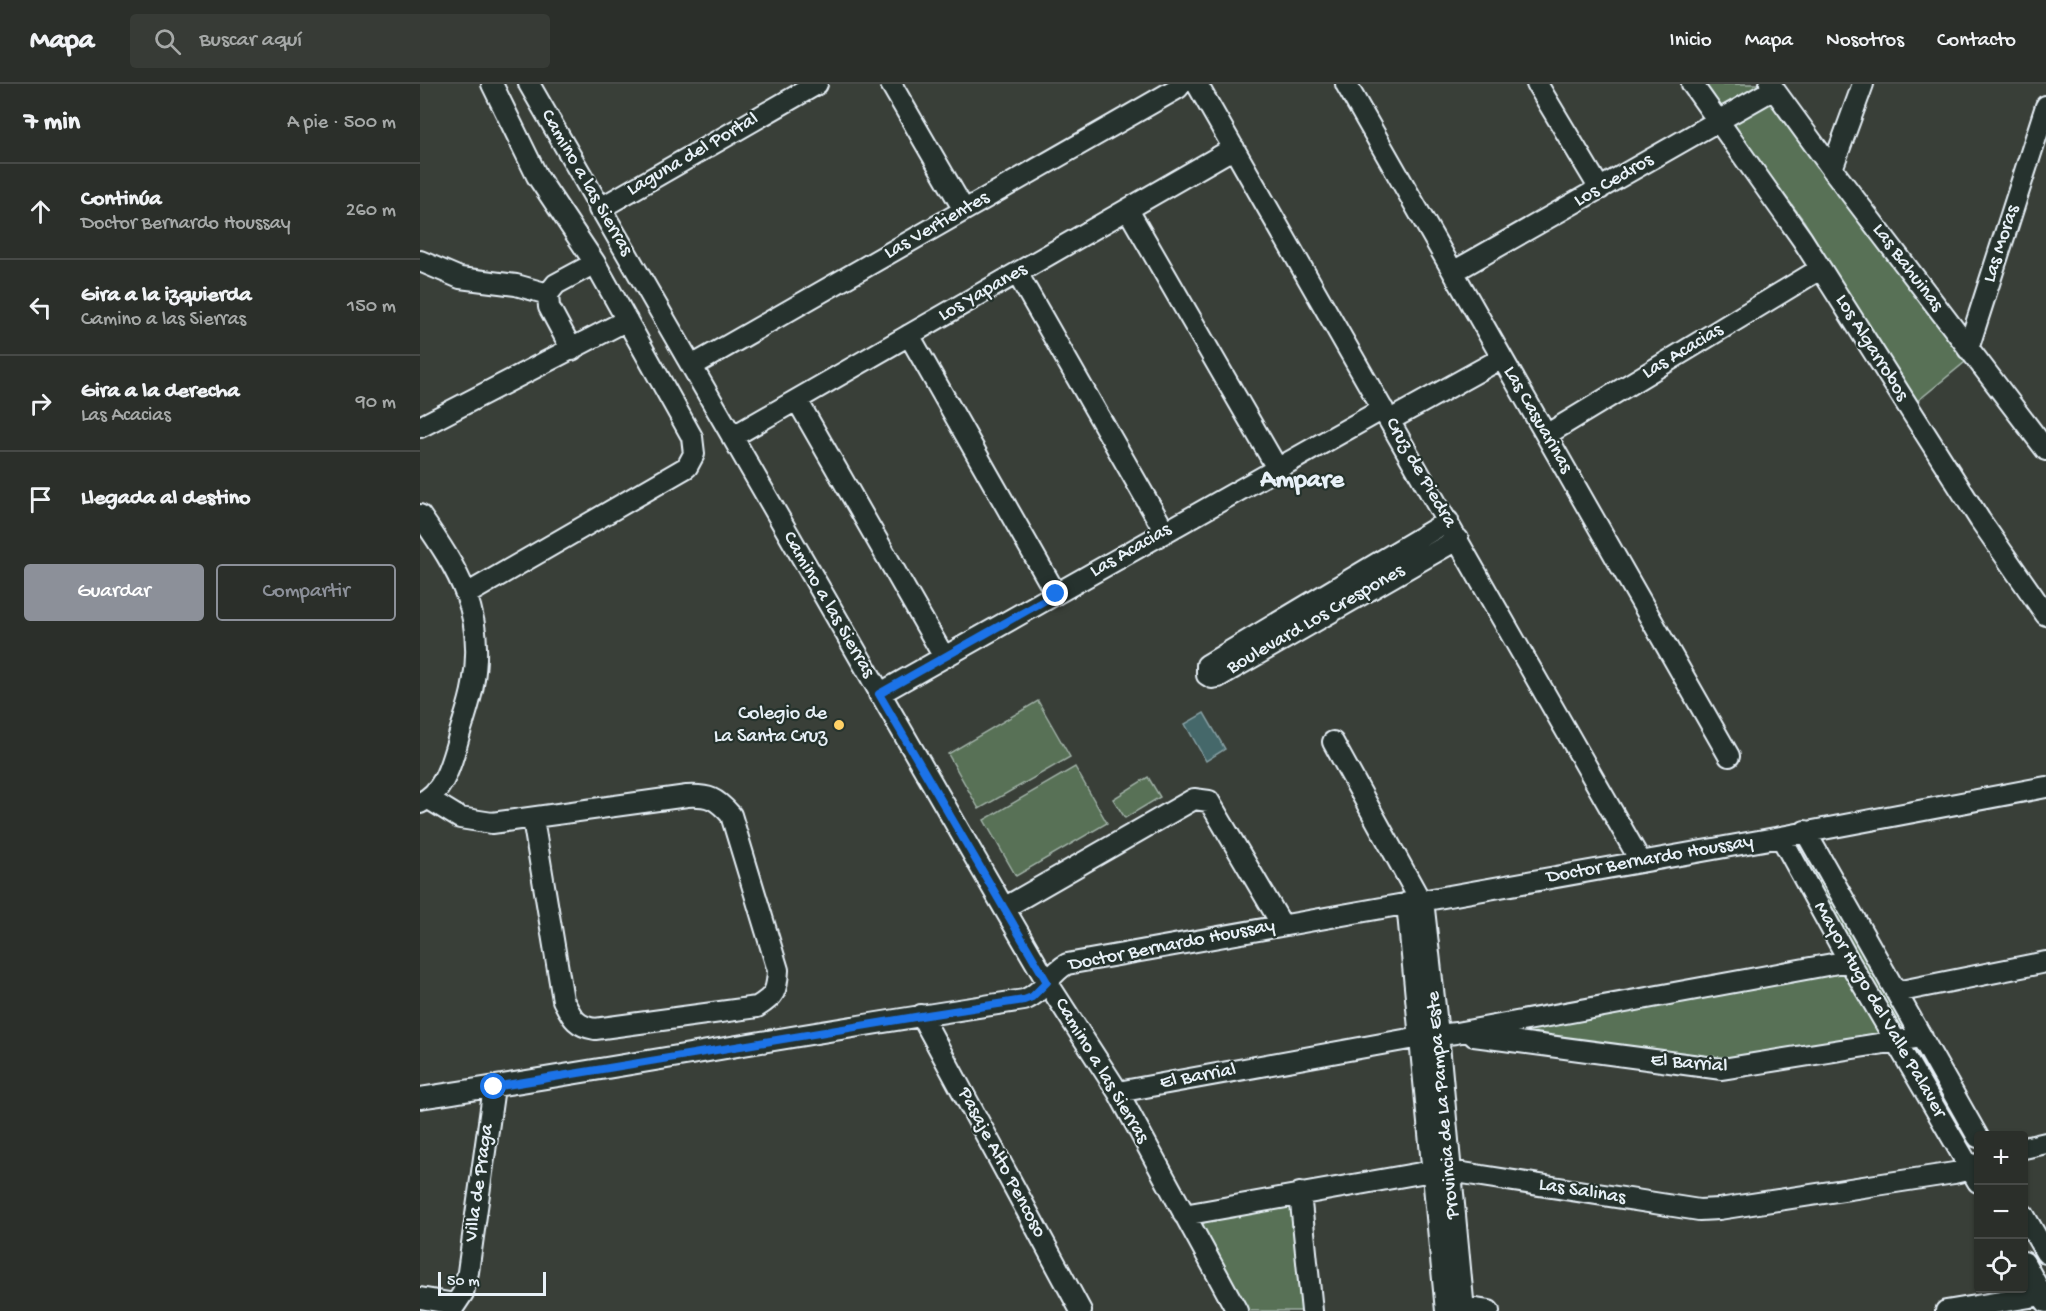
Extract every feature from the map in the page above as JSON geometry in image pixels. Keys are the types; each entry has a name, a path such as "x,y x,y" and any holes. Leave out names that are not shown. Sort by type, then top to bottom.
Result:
{"street":[{"path":"467,594 687,467 694,454 692,436 595,262 537,176 492,84"},
{"name":"Camino a las Sierras","path":"529,84 599,209 1047,982 1118,1092 1237,1311"},
{"name":"Laguna del Portal","path":"599,209 817,84"},
{"path":"891,84 964,210"},
{"name":"Las Vertientes","path":"692,366 1168,94 1181,84"},
{"name":"Cruz de Piedra","path":"1197,84 1641,862"},
{"name":"Las Casuarinas","path":"1346,84 1729,756"},
{"path":"1537,84 1600,189"},
{"name":"Los Algarrobos","path":"1692,84 1795,230 1980,520 2046,615"},
{"path":"1832,169 1863,84"},
{"name":"Los Cedros","path":"1453,272 1600,189 1772,86"},
{"name":"Las Bahuinas","path":"1772,86 1832,169 2046,450"},
{"name":"Las Moras","path":"1968,349 2046,106"},
{"name":"Los Yapanes","path":"732,437 1234,147"},
{"path":"1128,210 1276,468"},
{"path":"420,261 460,278 516,285 548,294"},
{"path":"572,350 549,307 548,294 556,284 595,262"},
{"name":"Las Acacias","path":"1546,435 1820,269"},
{"path":"1017,273 1165,532"},
{"path":"420,427 627,320"},
{"path":"909,335 1056,594"},
{"name":"Las Acacias","path":"879,694 1276,468 1502,358"},
{"path":"797,400 944,657"},
{"path":"420,515 450,558 467,594 474,620 477,654 473,687 446,778 424,801 460,818 492,824 687,796 705,796 720,802 731,814 778,970 778,987 770,999 757,1007 595,1029 584,1028 574,1020 563,1000 533,819"},
{"name":"Boulevard Los Crespones","path":"1448,521 1207,665 1207,675 1212,678 1218,677 1458,539"},
{"name":"Provincia de La Pampa Este","path":"1333,742 1417,901 1438,1035 1441,1171 1458,1310"},
{"name":"Doctor Bernardo Houssay","path":"420,1098 1024,1000 1032,997 1058,969 1067,964 1641,862 2046,786"},
{"path":"1004,908 1194,800 1202,800 1209,801 1282,925"},
{"name":"Mayor Hugo del Valle Palaver","path":"1793,834 1850,961 1974,1169"},
{"name":"Mayor Hugo del Valle Palaver","path":"1793,834 1896,992 1975,1131"},
{"name":"El Barrial","path":"1118,1092 1850,961"},
{"path":"1896,992 2046,962"},
{"name":"Pasaje Alto Pencoso","path":"921,1016 1081,1311"},
{"name":"El Barrial","path":"1438,1035 1722,1069 1922,1037"},
{"name":"Villa de Praga","path":"453,1307 463,1293 468,1272 494,1087"},
{"path":"2028,1147 2046,1143"},
{"name":"Las Salinas","path":"1184,1215 1300,1193 1441,1171 1699,1210 1974,1172"},
{"path":"1300,1193 1312,1311"},
{"path":"2028,1222 2046,1253"},
{"path":"1946,1311 2044,1298 2028,1269"},
{"path":"420,1298 453,1307"},
{"path":"1458,1310 1489,1311"}],"green space":[{"path":"1698,84 1758,84 1757,89 1721,106 1713,103"},
{"path":"1766,101 1773,102 1779,107 1965,362 1915,403 1804,221 1735,129 1733,122"},
{"path":"1038,701 1070,757 979,809 948,754"},
{"path":"1075,767 1107,823 1016,876 984,820"},
{"path":"1148,777 1160,797 1125,818 1113,799"},
{"path":"1812,859 1910,1028 1902,1033 1804,863"},
{"path":"1843,971 1851,975 1881,1030 1877,1039 1728,1063 1515,1035 1514,1026"},
{"path":"1920,1048 1973,1139 1965,1144 1912,1053"},
{"path":"1287,1205 1293,1211 1304,1311 1245,1311 1201,1226 1208,1219"}],"water":[{"path":"1204,713 1225,749 1206,761 1185,724"}],"place":[{"name":"Colegio de La Santa Cruz","path":"839,725"}],"district":[{"name":"Ampare","path":"1302,481"}],"route":[{"path":"494,1087 1032,997 1047,982 879,694 1056,594"}]}
